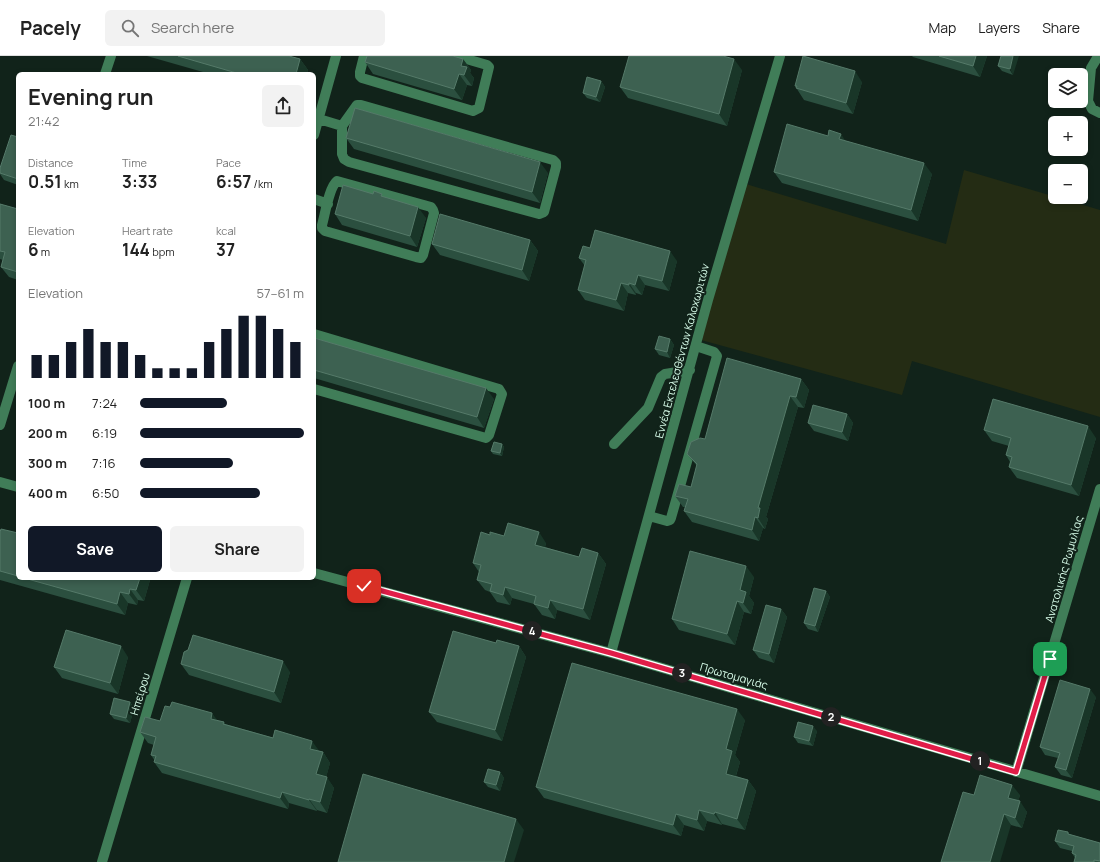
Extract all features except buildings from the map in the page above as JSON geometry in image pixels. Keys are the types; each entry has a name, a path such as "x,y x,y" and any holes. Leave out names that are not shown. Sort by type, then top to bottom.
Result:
{"street":[{"path":"106,72 110,56"},
{"path":"316,128 336,56"},
{"path":"364,56 360,72 360,76 362,78 473,111 476,110 478,108 489,67 487,65 456,56"},
{"name":"Εννέα Εκτελεσθέντων Καλοχωριτών","path":"611,653 708,300 780,56"},
{"path":"1100,58 1097,58 1091,68 1088,101 1092,108 1100,113"},
{"path":"356,105 361,105 553,160 556,163 556,167 544,212 539,214 349,162 344,159 342,154 342,126 356,105"},
{"path":"319,119 342,126"},
{"path":"340,181 431,207 434,213 423,255 421,258 416,257 325,231 322,228 322,225 328,204 333,184 340,181"},
{"path":"316,200 328,204"},
{"path":"316,335 499,388 502,394 490,435 486,438 316,390"},
{"path":"649,516 667,521 671,518 717,356 714,352 696,346"},
{"path":"614,444 648,408 661,377 665,374 690,370"},
{"path":"0,425 16,373"},
{"path":"0,482 16,486"},
{"name":"Ανατολικής Ρωμυλίας","path":"1016,772 1100,489"},
{"name":"Πρωτομαγιάς","path":"316,574 611,653 1100,796"},
{"name":"Ηπείρου","path":"102,862 186,580"}],"green space":[{"path":"964,170 1048,195 1048,204 1080,204 1100,210 1100,417 912,361 902,395 701,340 746,184 946,244"}],"route":[{"path":"364,586 611,653 1016,772 1050,659"}]}
